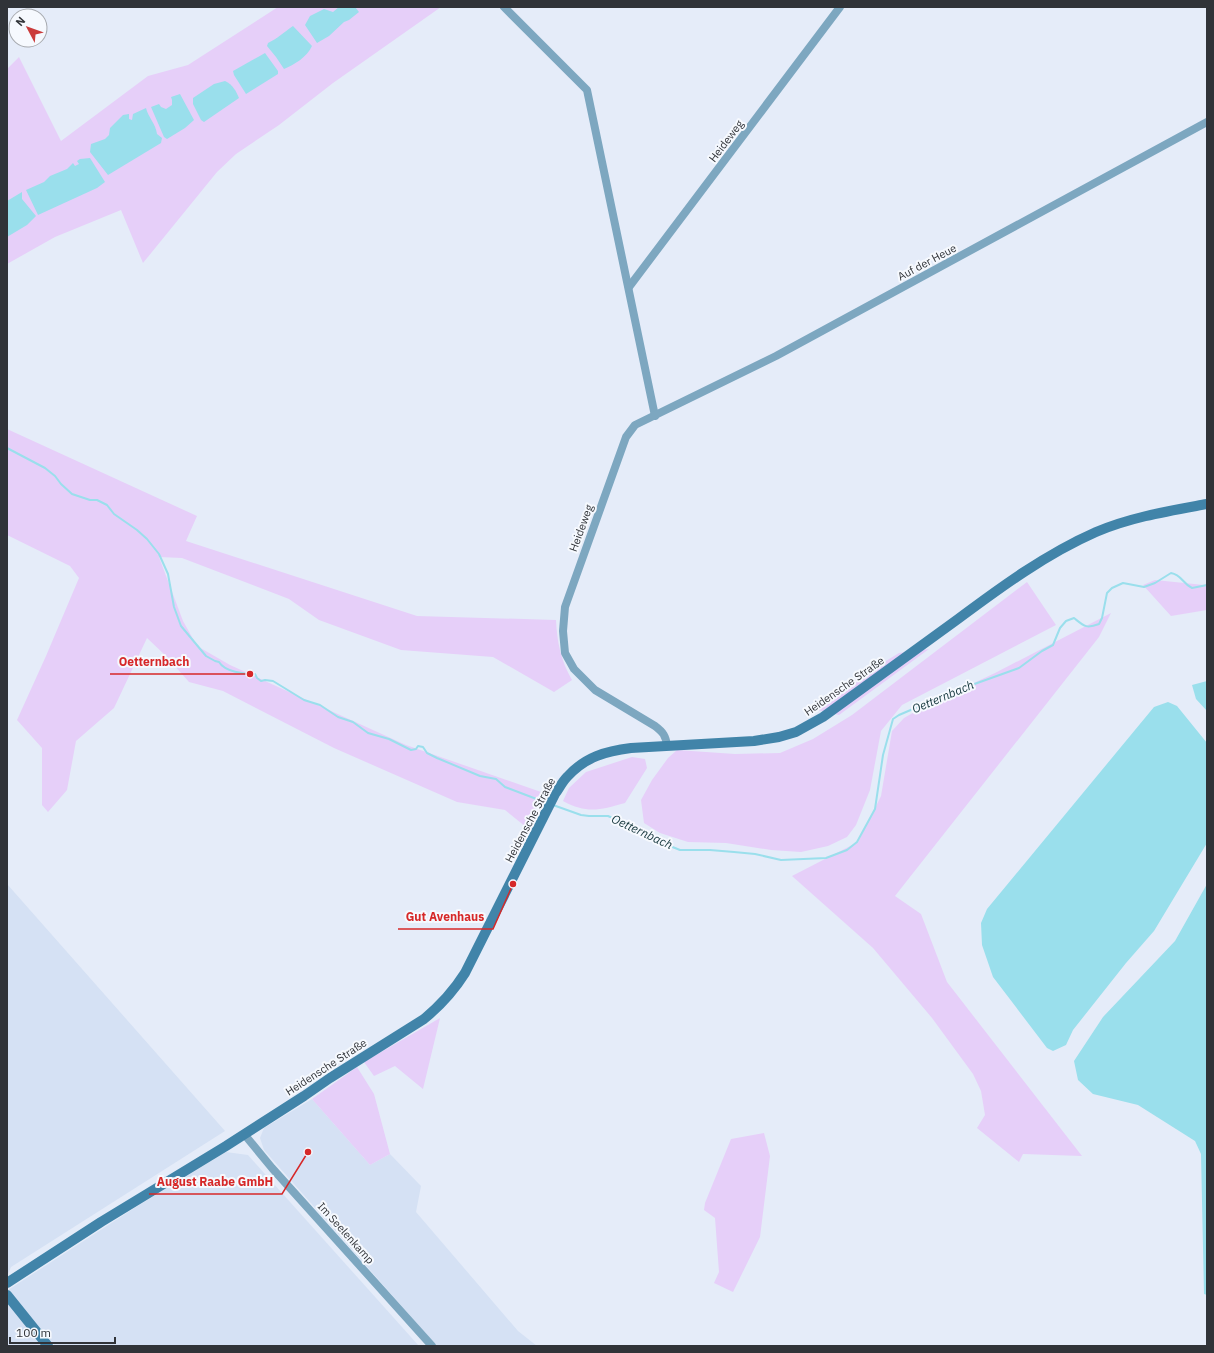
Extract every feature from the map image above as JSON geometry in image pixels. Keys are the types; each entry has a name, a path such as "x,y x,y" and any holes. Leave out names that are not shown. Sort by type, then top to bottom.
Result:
{"main road":[{"name":"Heidensche Straße","path":"7,1283 107,1218 304,1096 424,1019 438,1008 456,987 465,973 555,794 566,777 580,765 594,757 611,751 754,741 779,738 796,732 823,717 1032,567 1071,544 1095,532 1147,515 1207,504"},
{"path":"7,1295 48,1346"}],"street":[{"path":"504,7 587,90 655,416"},
{"name":"Heideweg","path":"629,287 840,7"},
{"name":"Auf der Heue","path":"655,416 776,356 1207,122"},
{"name":"Heideweg","path":"655,416 635,425 626,437 566,607 562,631 565,653 574,669 595,690 655,726 666,738 667,746"},
{"name":"Im Seelenkamp","path":"244,1134 272,1168 432,1346"}],"shaded area":[{"path":"278,7 441,7 333,83 279,125 236,154 217,172 143,263 121,210 55,237 7,264 7,69 19,57 61,141 148,76 188,65"},
{"path":"7,429 197,516 186,541 417,616 556,620 560,651 572,680 554,692 493,657 401,650 319,620 289,599 182,558 159,557 183,621 197,646 230,665 406,745 544,793 526,827 505,810 457,802 334,748 223,691 189,682 166,656 147,638 114,708 76,741 67,790 48,812 42,805 42,748 17,720 79,578 70,566 7,535"},
{"path":"1155,580 1204,585 1207,583 1207,610 1171,616 1143,585"},
{"path":"1027,582 1056,625 902,705 881,731 870,790 856,825 847,837 828,846 801,852 771,850 726,843 688,842 660,833 644,823 641,800 652,780 668,758 677,750 735,754 780,753 813,739 852,715"},
{"path":"1111,613 1099,637 895,896 921,914 947,982 1082,1156 1023,1154 1019,1162 977,1128 985,1115 981,1091 973,1074 932,1018 873,948 792,876 858,842 881,796 892,731 904,718 925,706 995,673"},
{"path":"929,649 839,715 809,708 899,653"},
{"path":"632,757 645,759 647,768 625,803 594,810 579,808 563,801 569,788 586,772"},
{"path":"7,884 225,1131 11,1267 7,1276"},
{"path":"440,1018 423,1089 395,1066 374,1076 364,1062"},
{"path":"357,1067 374,1094 390,1154 370,1165 312,1099"},
{"path":"312,1099 370,1165 390,1154 421,1186 416,1212 518,1331 537,1346 437,1346 264,1150 260,1138 264,1128"},
{"path":"764,1133 770,1156 760,1237 733,1292 714,1283 719,1272 715,1218 704,1210 705,1203 731,1139"},
{"path":"226,1152 248,1155 419,1346 55,1346 8,1290 136,1207"},
{"path":"7,1297 46,1346 7,1346"}],"water":[{"path":"339,7 355,7 359,12 344,22 329,36 317,43 305,25 310,16 324,9 333,12"},
{"path":"293,26 312,46 307,54 300,60 284,69 267,46 268,43"},
{"path":"265,53 278,71 278,74 246,94 233,71"},
{"path":"225,81 234,88 239,98 204,122 201,120 193,104 193,98 214,84"},
{"path":"180,94 194,120 185,128 167,139 164,137 151,107 159,104 161,107 166,109 172,105 171,97"},
{"path":"146,108 157,134 162,138 161,143 108,175 90,152 91,144 105,139 109,135 110,128 123,115 129,114 129,119 132,120 133,114"},
{"path":"90,158 105,182 97,188 38,215 26,190 44,182 50,176 67,169 73,163 75,166 79,164 77,161 80,159"},
{"path":"22,192 22,199 36,216 27,225 7,237 7,201"},
{"path":"1207,681 1207,711 1196,699 1192,685"},
{"path":"1168,702 1177,706 1207,743 1207,843 1154,931 1126,963 1073,1030 1066,1045 1053,1051 1047,1048 993,977 982,945 981,923 987,909 1154,707"},
{"path":"1207,884 1207,1295 1204,1294 1201,1154 1195,1141 1138,1105 1093,1094 1078,1080 1074,1061 1103,1017 1175,941"}],"waterway":[{"name":"Oetternbach","path":"7,448 45,468 72,494 90,500 97,500 107,505 114,514 147,539 159,554 168,574 174,607 181,626 206,656 219,662 230,670 240,673 255,674 261,681 273,681 304,700 320,705 338,717 353,722 368,733 389,739 411,750 416,749 418,746 423,747 427,753 437,758 480,776 496,779 505,787 547,803"},
{"name":"Oetternbach","path":"553,805 581,815 608,816 629,825 650,838 680,850 710,850 755,854 781,860 826,858 847,850 857,842 875,809 883,755 893,719 955,691 1019,668 1053,645 1060,628 1066,621 1074,618 1085,626 1099,624 1102,618 1107,593 1112,588 1123,583 1144,587 1155,583 1171,573 1178,575 1192,588 1207,585"}],"place":[{"name":"Oetternbach","path":"250,674"},
{"name":"Gut Avenhaus","path":"513,884"},
{"name":"August Raabe GmbH","path":"308,1152"}]}
